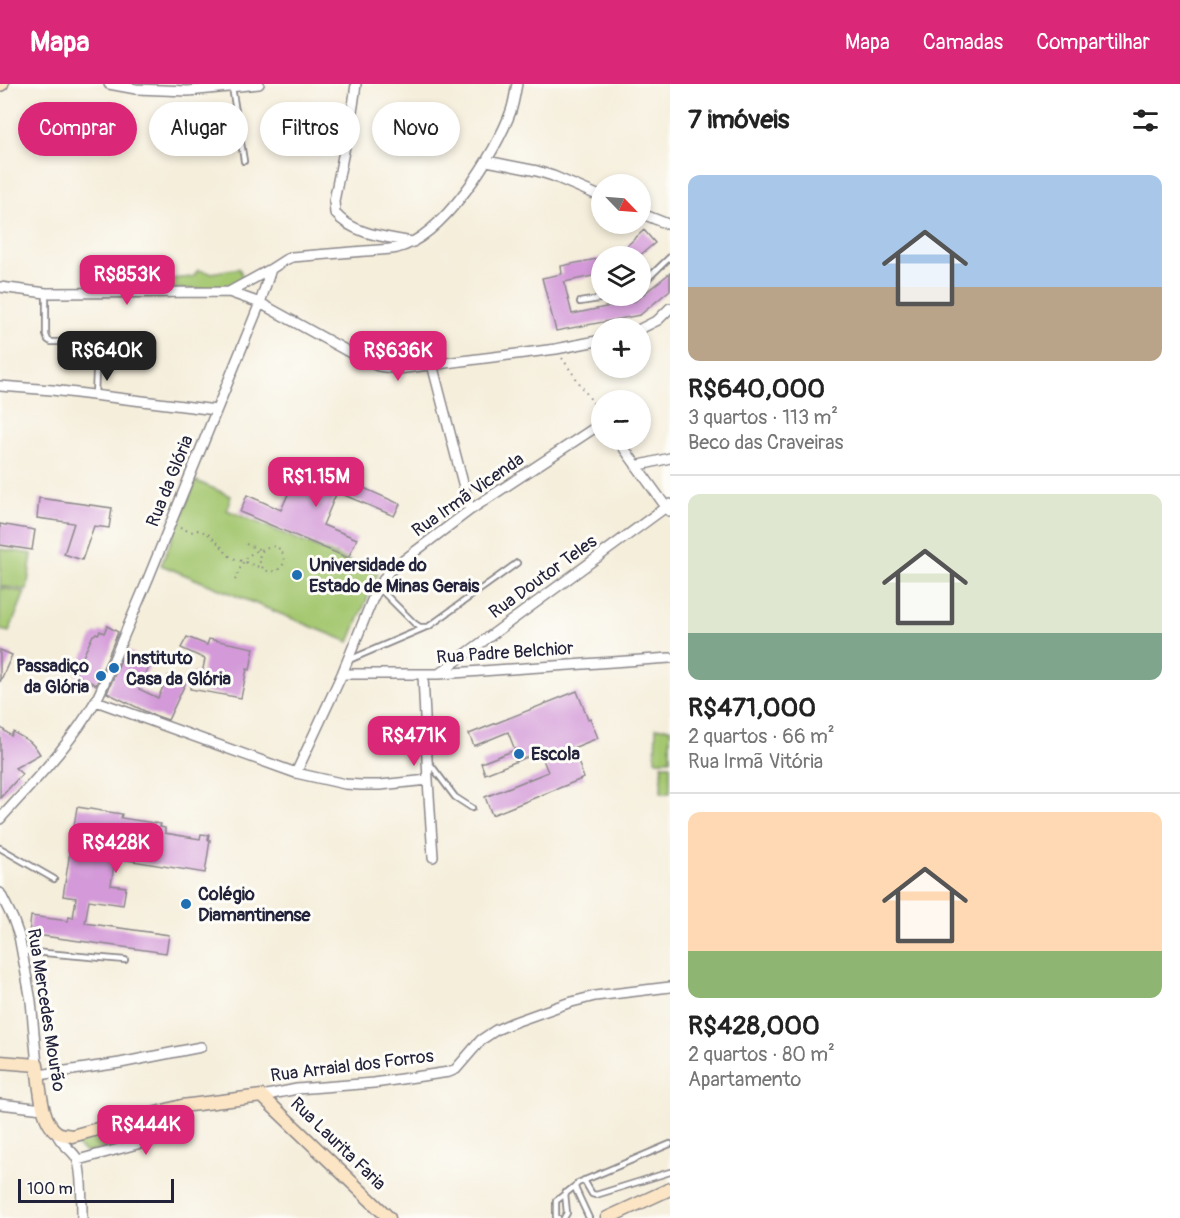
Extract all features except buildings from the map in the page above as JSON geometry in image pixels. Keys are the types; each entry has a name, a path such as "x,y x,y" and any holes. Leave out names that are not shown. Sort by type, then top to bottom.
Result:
{"main road":[{"path":"0,1062 38,1070"},
{"name":"Rua Mercedes Mourão","path":"38,1070 43,1109 49,1124 56,1132"},
{"name":"Rua Arraial dos Forros","path":"56,1132 72,1136 191,1104 262,1096"},
{"name":"Rua Laurita Faria","path":"262,1096 389,1218"},
{"path":"607,1218 670,1189"}],"street":[{"path":"0,93 2,84"},
{"path":"109,84 136,89 188,91 259,84"},
{"path":"356,84 350,127 334,201 335,213 346,224 362,231 413,242"},
{"path":"229,292 292,257 396,248 413,242 448,213 487,160 511,111 517,84"},
{"path":"487,160 545,174 591,192"},
{"path":"651,217 670,225"},
{"name":"Rua da Glória","path":"0,819 61,749 96,701 171,524 260,303 271,269"},
{"path":"0,286 46,293 229,292 260,303 358,357 378,366 398,369 556,349 591,342"},
{"path":"658,320 670,308"},
{"path":"651,323 670,314"},
{"path":"432,364 470,510"},
{"path":"0,386 216,410"},
{"name":"Rua Irmã Vicenda","path":"296,772 342,674 378,587 388,572 470,510 591,430"},
{"path":"625,450 669,508"},
{"path":"636,466 670,458"},
{"name":"Rua Doutor Teles","path":"439,674 669,508"},
{"name":"Rua Padre Belchior","path":"342,674 423,675 670,658"},
{"path":"423,675 433,857"},
{"path":"96,701 296,772 345,784 380,785 428,780"},
{"name":"Rua Mercedes Mourão","path":"0,893 13,919 22,951 31,1001 38,1070"},
{"name":"Rua Arraial dos Forros","path":"262,1096 297,1089 374,1083 449,1072 459,1066 481,1040 512,1023 595,996 670,987"},
{"path":"38,1070 120,1063 201,1047"},
{"path":"0,1104 43,1109"},
{"path":"78,1160 163,1137 159,1112"},
{"path":"56,1132 58,1139 78,1160 82,1218"}],"lane":[{"path":"232,87 244,161"},
{"path":"651,275 670,257"},
{"path":"46,293 48,340 51,342 89,342 96,347 95,395"},
{"path":"580,302 591,300"},
{"path":"347,660 428,627 517,563"},
{"path":"378,587 414,622 424,628"},
{"path":"427,759 455,797 472,808"},
{"path":"0,848 54,879"},
{"path":"22,951 125,960"},
{"path":"558,1218 555,1204 558,1198 584,1180 670,1144"},
{"path":"584,1180 592,1194 596,1196 670,1172"},
{"path":"575,1186 589,1218"},
{"path":"564,1218 567,1213 565,1193"}],"path":[{"path":"556,349 591,400"},
{"path":"171,524 191,532 197,530 207,533 220,544 228,555 244,561 262,568 269,571 277,570 283,565 283,554 273,546 254,553 244,561 235,580"},
{"path":"246,544 263,549"},
{"path":"262,568 260,555 263,549"}],"green space":[{"path":"239,268 243,277 229,289 127,289 125,283 193,277 198,270 211,273"},
{"path":"196,481 231,496 227,510 378,573 349,642 161,565"},
{"path":"0,549 32,554 27,590 0,586"},
{"path":"0,588 25,592 9,632 0,630"},
{"path":"656,728 670,728 670,760 655,760"},
{"path":"662,765 670,765 670,793 661,793"},
{"path":"150,1125 153,1136 86,1153 71,1141"}],"place":[{"name":"Universidade do Estado de Minas Gerais","path":"297,575"},
{"name":"Instituto Casa da Glória","path":"114,668"},
{"name":"Passadiço da Glória","path":"101,676"},
{"name":"Escola","path":"519,754"},
{"name":"Colégio Diamantinense","path":"186,904"}]}
